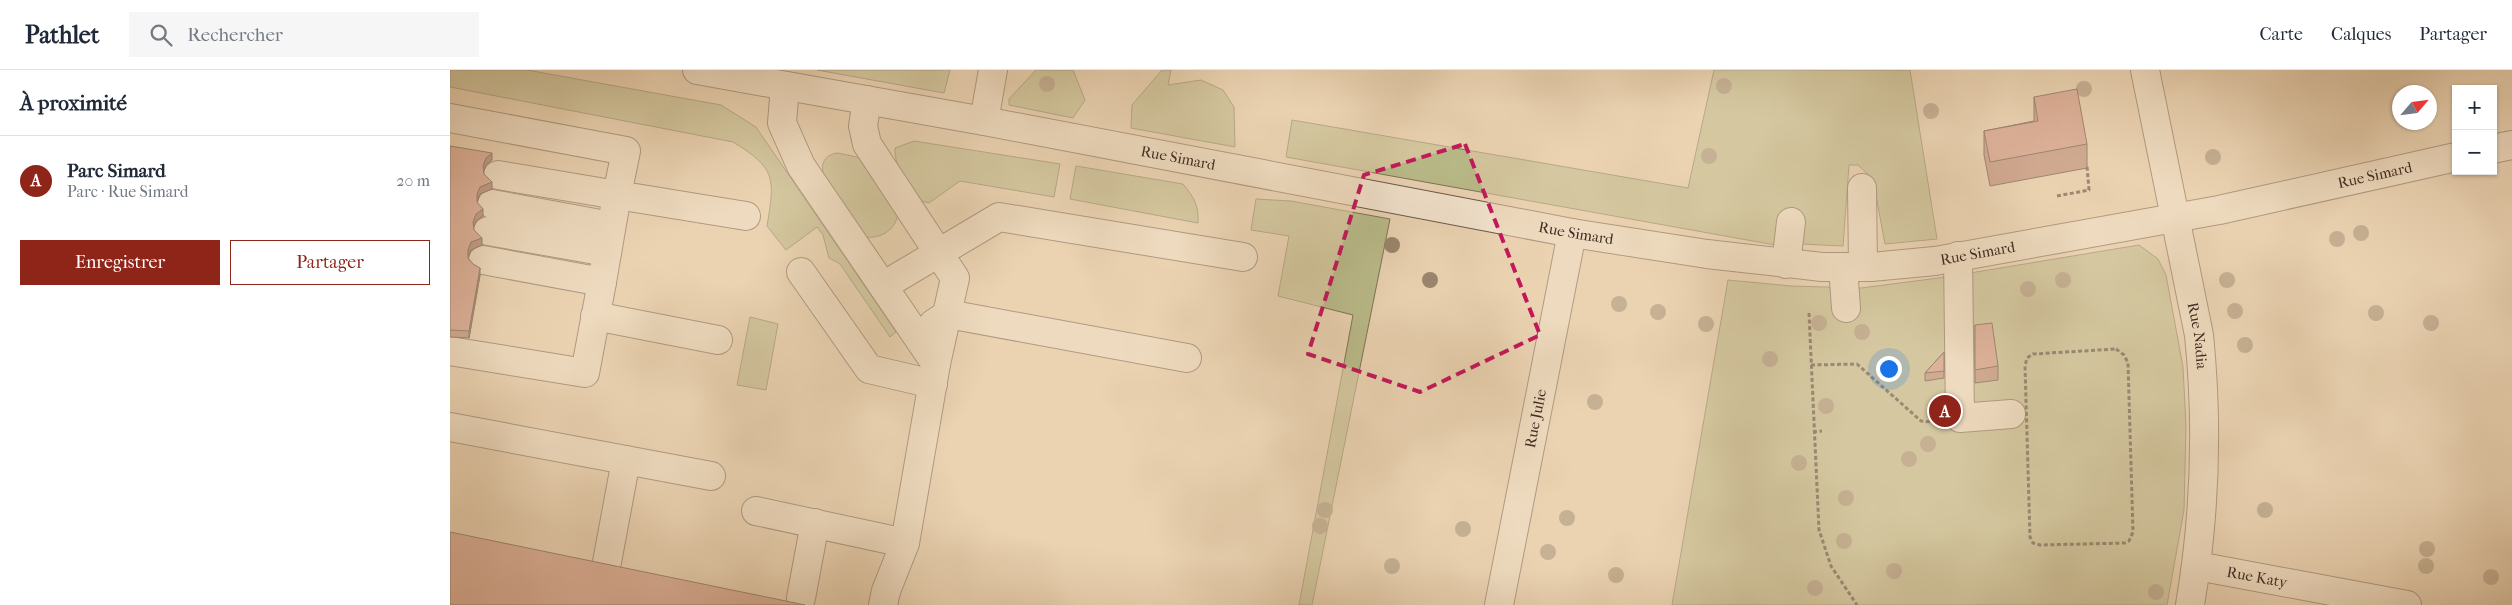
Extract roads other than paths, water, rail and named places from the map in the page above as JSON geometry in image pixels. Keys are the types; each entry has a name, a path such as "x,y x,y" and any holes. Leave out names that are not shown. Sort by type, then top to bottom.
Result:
{"street":[{"name":"Rue Simard","path":"697,70 984,121 1572,233 1786,264 1853,267 1899,265 1958,256 2219,210 2452,158"},
{"path":"984,121 993,70"},
{"name":"Rue Nadia","path":"2145,70 2199,335 2204,394 2204,453 2197,566 2190,605"},
{"path":"785,86 782,123 802,166 917,335 935,374"},
{"path":"867,100 863,126 867,144 956,278 935,374 905,543 886,591 883,605"},
{"path":"450,118 626,151 585,373 450,350"},
{"path":"2497,148 2512,145"},
{"path":"498,175 746,216"},
{"path":"1846,308 1853,267 1862,188"},
{"path":"492,204 609,239"},
{"path":"883,286 999,217 1243,257"},
{"path":"1786,264 1791,222"},
{"path":"488,231 609,239"},
{"name":"Rue Julie","path":"1499,605 1572,233"},
{"path":"1958,256 1960,418 2011,414"},
{"path":"483,260 602,282"},
{"path":"802,272 868,368 935,374"},
{"path":"917,335 948,314 1187,358"},
{"path":"596,316 718,340"},
{"path":"450,427 711,476"},
{"path":"607,562 626,460"},
{"path":"756,511 905,543"},
{"path":"801,598 815,523"},
{"name":"Rue Katy","path":"2197,566 2407,605"}],"place":[{"name":"Parc Simard","path":"1945,411"}]}
